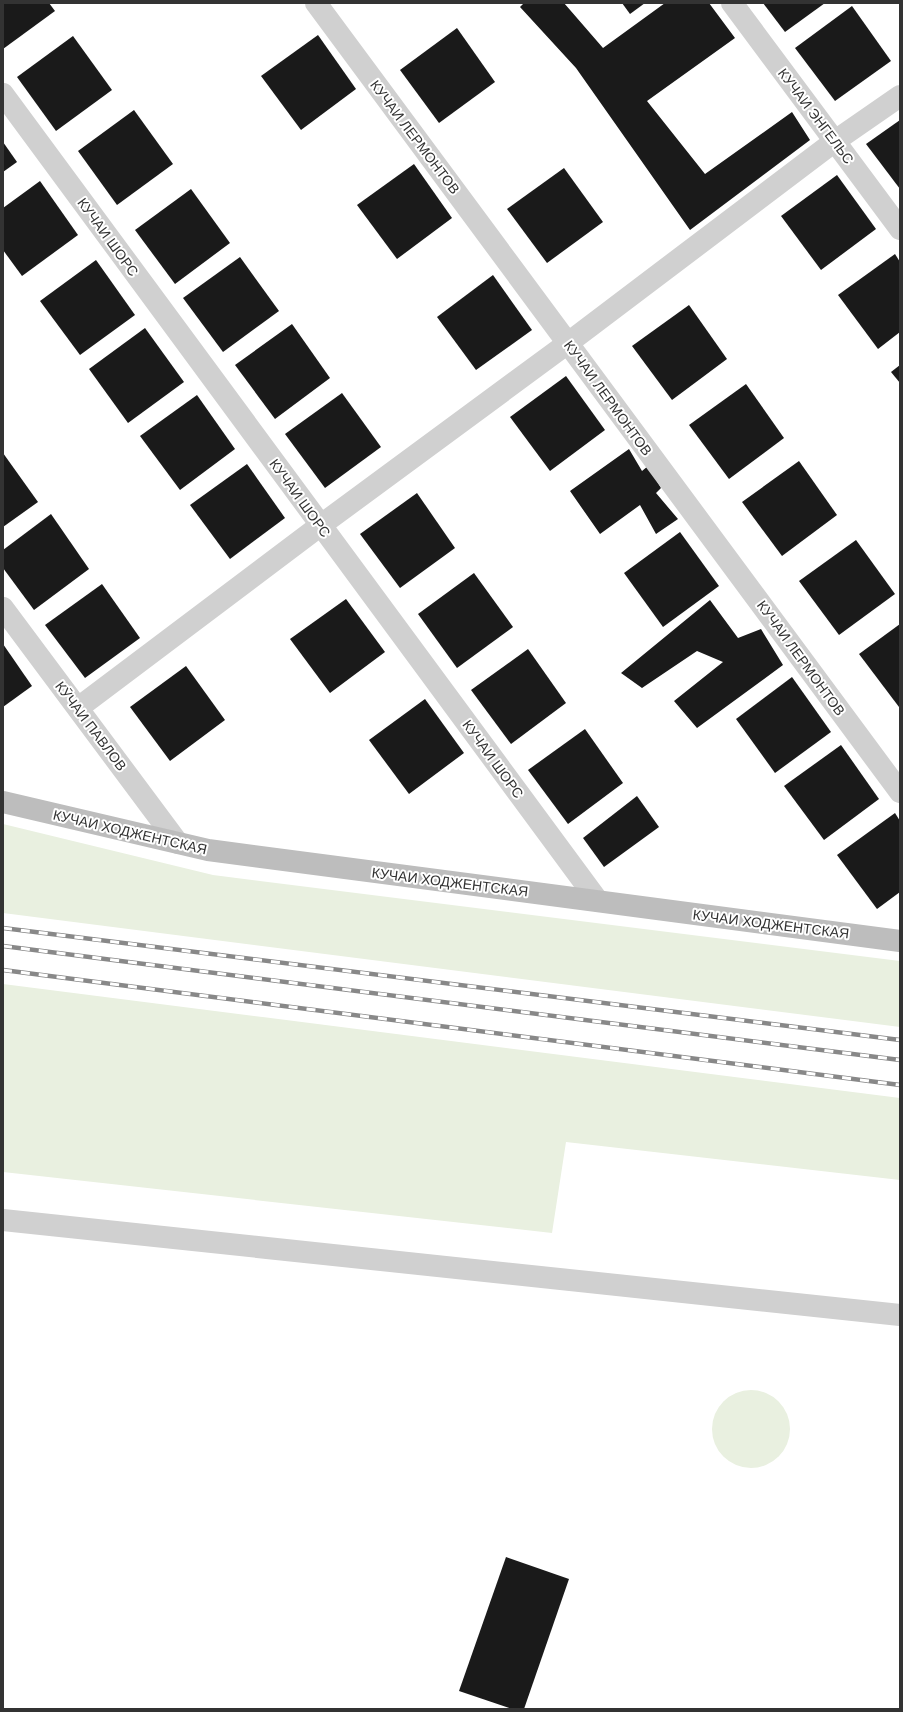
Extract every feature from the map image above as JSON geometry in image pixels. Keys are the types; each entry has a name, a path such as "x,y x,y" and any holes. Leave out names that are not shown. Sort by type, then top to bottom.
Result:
{"main road":[{"name":"КУЧАИ ХОДЖЕНТСКАЯ","path":"3,802 216,851 900,941"}],"street":[{"name":"КУЧАИ ЛЕРМОНТОВ","path":"316,3 900,792"},
{"name":"КУЧАИ ЭНГЕЛЬС","path":"732,3 900,229"},
{"name":"КУЧАИ ШОРС","path":"3,94 598,901"},
{"path":"78,708 321,525 568,343 835,141 900,96"},
{"name":"КӮЧАИ ПАВЛОВ","path":"3,608 178,843"},
{"path":"3,1220 900,1315"}],"green space":[{"path":"3,824 213,875 900,961 900,1027 3,913"},
{"path":"3,984 900,1098 900,1180 566,1142 552,1233 3,1172"},
{"path":"743,1390 759,1390 773,1396 784,1407 790,1421 790,1437 784,1451 773,1462 759,1468 743,1468 729,1462 718,1451 712,1437 712,1421 718,1407 729,1396"}],"building":[{"path":"3,3 49,3 55,11 3,49"},
{"path":"524,3 564,3 603,48 665,3 709,3 735,38 647,101 705,174 792,112 810,140 690,230 576,68 520,7"},
{"path":"622,3 645,3 630,14"},
{"path":"763,3 825,3 785,32"},
{"path":"852,6 891,61 835,101 795,48"},
{"path":"457,28 495,82 439,123 400,70"},
{"path":"318,35 356,89 301,130 261,76"},
{"path":"73,36 112,90 56,131 17,77"},
{"path":"134,110 173,164 117,205 78,151"},
{"path":"900,120 900,189 866,144"},
{"path":"3,142 17,162 3,172"},
{"path":"414,164 452,218 397,259 357,205"},
{"path":"564,168 603,222 547,263 507,209"},
{"path":"837,175 876,229 821,270 781,216"},
{"path":"40,181 78,235 22,276 3,250 3,208"},
{"path":"191,189 230,243 175,284 135,230"},
{"path":"895,254 900,262 900,332 878,349 838,295"},
{"path":"240,257 279,311 223,352 183,298"},
{"path":"96,260 135,315 80,355 40,301"},
{"path":"493,275 532,330 476,370 437,317"},
{"path":"689,305 727,359 672,400 632,346"},
{"path":"292,324 330,378 275,419 235,365"},
{"path":"145,328 184,382 128,423 89,369"},
{"path":"900,365 900,383 891,372"},
{"path":"566,376 605,430 550,471 510,417"},
{"path":"746,384 784,438 729,479 689,425"},
{"path":"342,393 381,447 325,488 285,434"},
{"path":"197,395 235,449 180,490 140,436"},
{"path":"629,449 642,471 648,466 661,488 656,493 678,519 656,534 640,505 600,534 570,491"},
{"path":"3,453 38,502 3,527"},
{"path":"799,461 837,515 782,556 742,502"},
{"path":"247,464 285,518 230,559 190,505"},
{"path":"417,493 455,548 400,588 360,534"},
{"path":"51,514 89,569 34,610 3,568 3,550"},
{"path":"680,532 719,586 663,627 624,573"},
{"path":"856,540 895,594 839,635 799,581"},
{"path":"474,573 513,627 457,668 418,614"},
{"path":"102,584 140,638 85,678 45,625"},
{"path":"346,599 385,652 330,693 290,639"},
{"path":"710,600 738,638 761,629 783,665 697,728 674,701 723,662 697,651 642,688 621,673"},
{"path":"900,624 900,706 899,707 859,654"},
{"path":"3,644 32,686 3,707"},
{"path":"528,649 566,703 511,744 471,690"},
{"path":"186,666 225,720 170,761 130,707"},
{"path":"792,677 831,732 775,773 736,719"},
{"path":"425,699 464,753 409,794 369,740"},
{"path":"585,729 623,783 568,824 528,770"},
{"path":"841,745 879,799 824,840 784,786"},
{"path":"637,796 659,827 604,867 583,838"},
{"path":"895,813 900,821 900,892 877,909 837,855"},
{"path":"506,1557 569,1579 524,1709 512,1709 459,1691"}],"railway":[{"path":"3,928 900,1040"},
{"path":"3,946 900,1060"},
{"path":"3,970 900,1085"}]}
